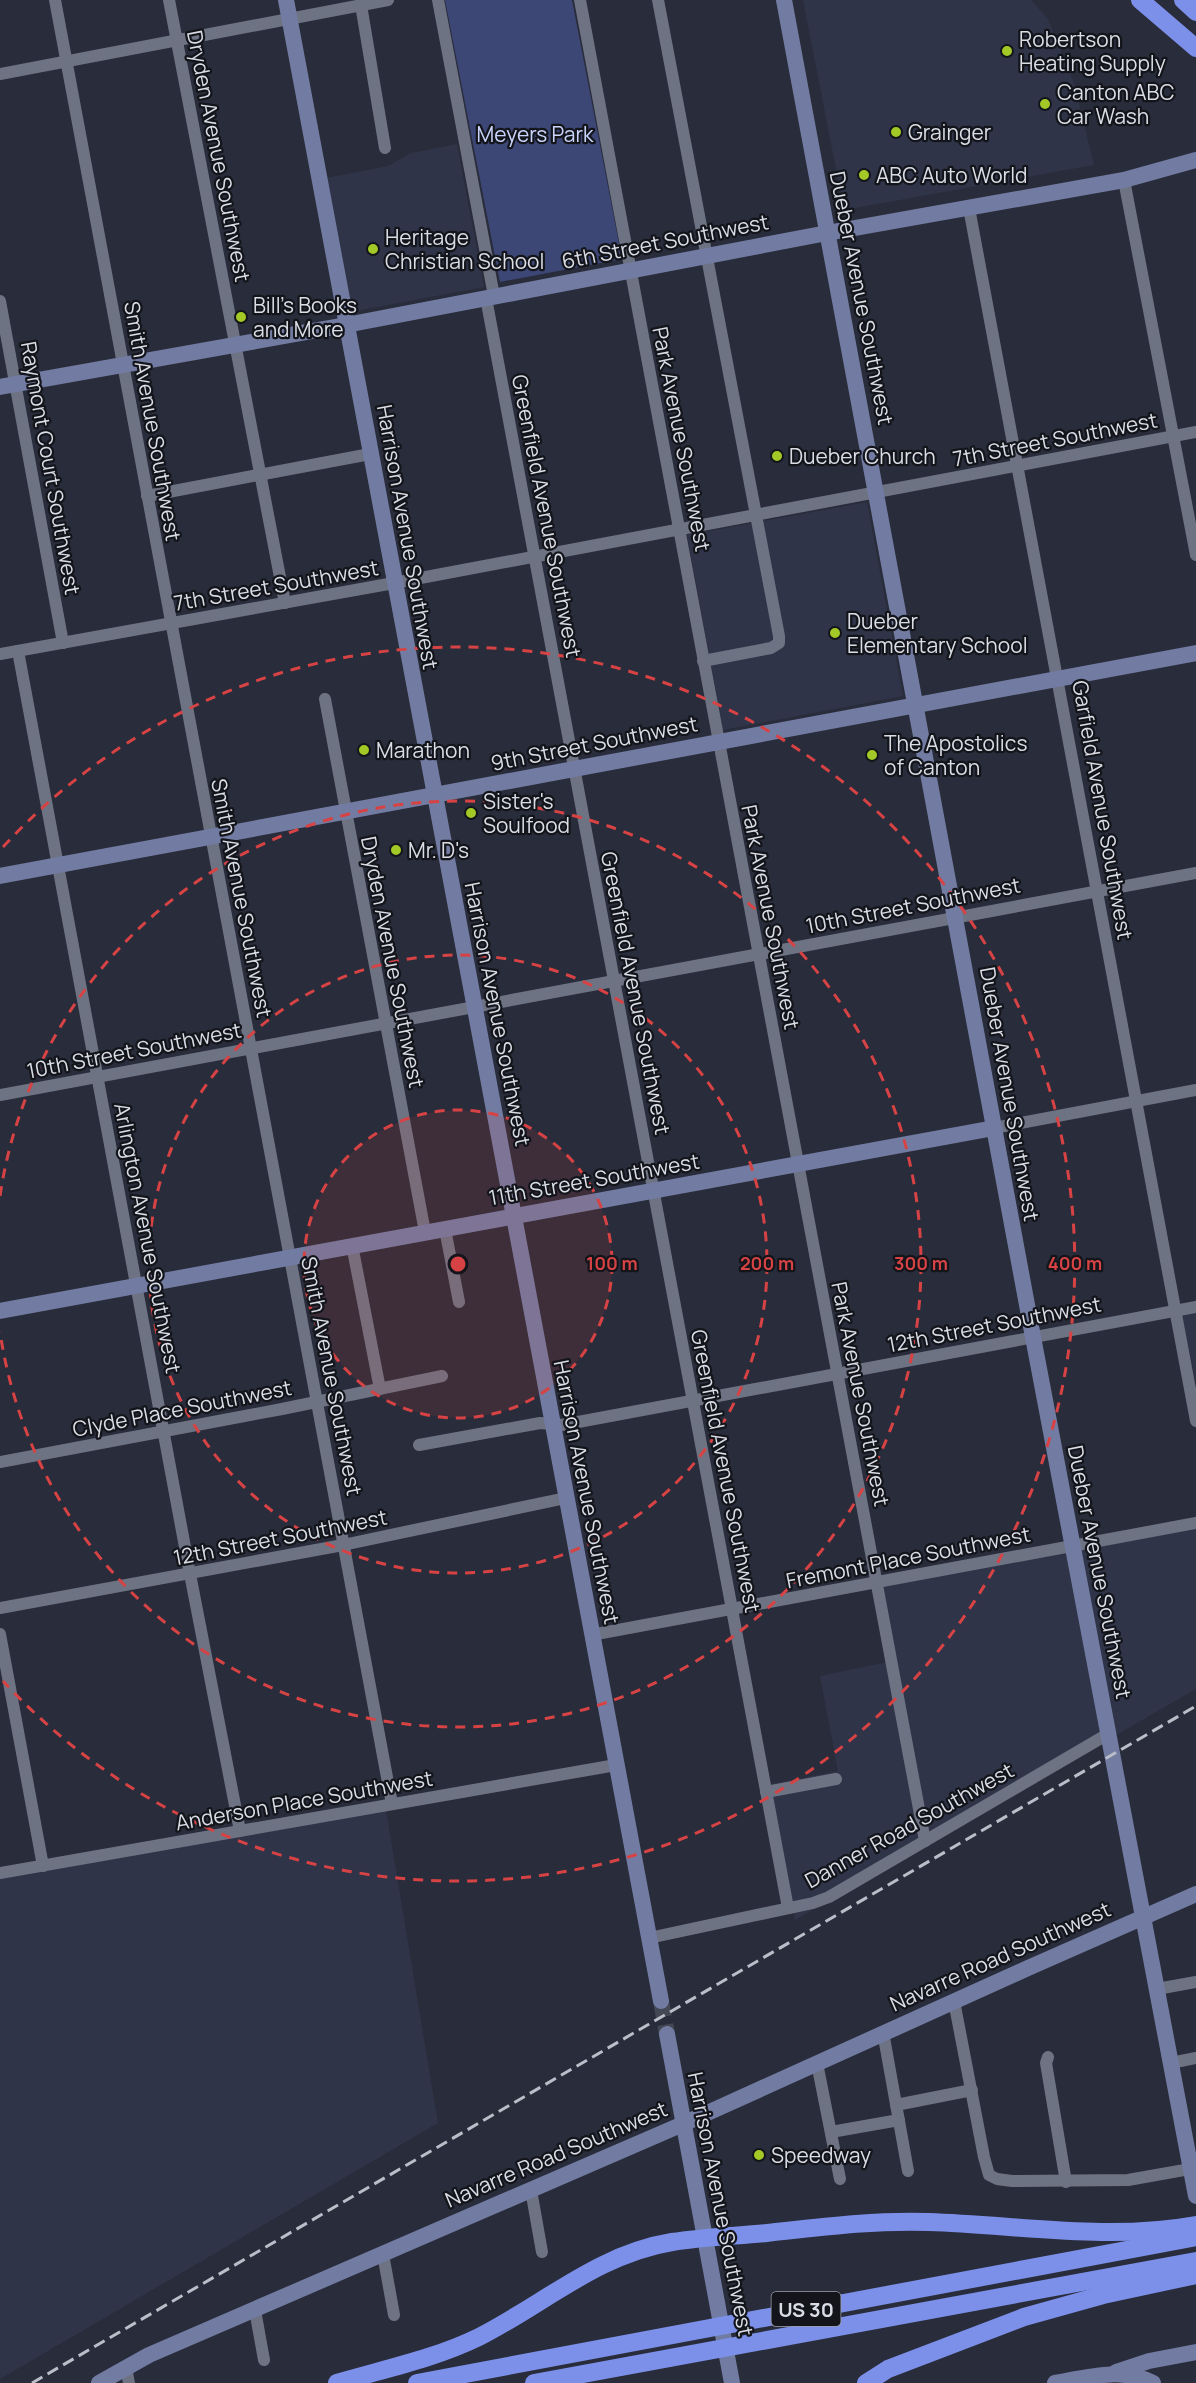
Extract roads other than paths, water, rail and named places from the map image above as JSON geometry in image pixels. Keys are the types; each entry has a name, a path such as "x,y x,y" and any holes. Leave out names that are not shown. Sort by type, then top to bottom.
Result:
{"highway":[{"path":"1140,0 1196,48"},
{"path":"1183,0 1196,12"},
{"path":"337,2383 438,2354 466,2343 574,2279 615,2258 672,2242 892,2222 1094,2231 1196,2225"},
{"name":"US 30","path":"417,2383 1196,2237"},
{"name":"US 30","path":"534,2383 1196,2261"},
{"path":"848,2383 1048,2309 1113,2292 1196,2275"},
{"path":"866,2383 888,2369"}],"street":[{"name":"Smith Avenue Southwest","path":"55,0 392,1804"},
{"name":"Dryden Avenue Southwest","path":"169,0 285,603"},
{"name":"Harrison Avenue Southwest","path":"286,0 551,1424 661,2001"},
{"path":"0,74 388,0"},
{"name":"Greenfield Avenue Southwest","path":"438,0 535,557 788,1908"},
{"name":"Park Avenue Southwest","path":"580,0 925,1840"},
{"path":"658,0 779,636 779,643 771,648 704,661"},
{"name":"Dueber Avenue Southwest","path":"784,0 1072,1546 1196,2193"},
{"path":"361,5 385,148"},
{"name":"6th Street Southwest","path":"8,385 346,325 827,233 1124,180 1196,160"},
{"path":"1124,180 1196,555"},
{"name":"Garfield Avenue Southwest","path":"969,208 1059,678 1196,1421"},
{"name":"Raymont Court Southwest","path":"0,301 8,385 63,643"},
{"name":"7th Street Southwest","path":"0,654 535,557 1196,432"},
{"path":"147,496 370,454"},
{"name":"Arlington Avenue Southwest","path":"18,651 240,1831"},
{"name":"9th Street Southwest","path":"0,876 1196,653"},
{"name":"Dryden Avenue Southwest","path":"325,699 425,1232"},
{"name":"10th Street Southwest","path":"0,1095 1196,873"},
{"name":"11th Street Southwest","path":"0,1311 1196,1090"},
{"path":"446,1229 459,1302"},
{"path":"352,1245 380,1389"},
{"name":"12th Street Southwest","path":"419,1446 540,1423 562,1425 1196,1306"},
{"name":"Clyde Place Southwest","path":"0,1462 442,1376"},
{"name":"12th Street Southwest","path":"0,1608 343,1545 566,1498"},
{"name":"Fremont Place Southwest","path":"591,1635 1196,1523"},
{"path":"0,1634 43,1866"},
{"name":"Danner Road Southwest","path":"649,1938 813,1903 829,1897 1108,1734"},
{"name":"Anderson Place Southwest","path":"0,1873 616,1765"},
{"path":"766,1792 836,1779"},
{"name":"Navarre Road Southwest","path":"99,2383 128,2375 255,2310 683,2124 883,2032 1196,1894"},
{"path":"1157,1989 1196,1982"},
{"path":"954,2001 989,2175 1005,2180 1066,2182 1128,2180 1193,2168"},
{"path":"883,2032 908,2171"},
{"name":"Harrison Avenue Southwest","path":"667,2034 732,2383"},
{"path":"1048,2057 1046,2063 1066,2182"},
{"path":"1171,2063 1196,2058"},
{"path":"817,2063 840,2179"},
{"path":"896,2105 972,2090"},
{"path":"831,2132 899,2120"},
{"path":"531,2190 542,2252"},
{"path":"383,2254 394,2315"},
{"path":"255,2310 264,2360"},
{"path":"1055,2383 1113,2373 1137,2364 1196,2352"},
{"path":"1113,2373 1133,2375 1153,2383"}],"tunnel":[{"path":"661,2001 667,2034"}],"railway":[{"path":"32,2383 1196,1706"}],"place":[{"name":"Robertson Heating Supply","path":"1007,51"},
{"name":"Canton ABC Car Wash","path":"1045,104"},
{"name":"Grainger","path":"896,132"},
{"name":"ABC Auto World","path":"864,175"},
{"name":"Heritage Christian School","path":"373,249"},
{"name":"Bill's Books and More","path":"241,317"},
{"name":"Dueber Church","path":"777,456"},
{"name":"Dueber Elementary School","path":"835,633"},
{"name":"Marathon","path":"364,750"},
{"name":"The Apostolics of Canton","path":"872,755"},
{"name":"Sister's Soulfood","path":"471,813"},
{"name":"Mr. D's","path":"396,850"},
{"name":"Speedway","path":"759,2155"}],"park label":[{"name":"Meyers Park","path":"535,134"}]}
